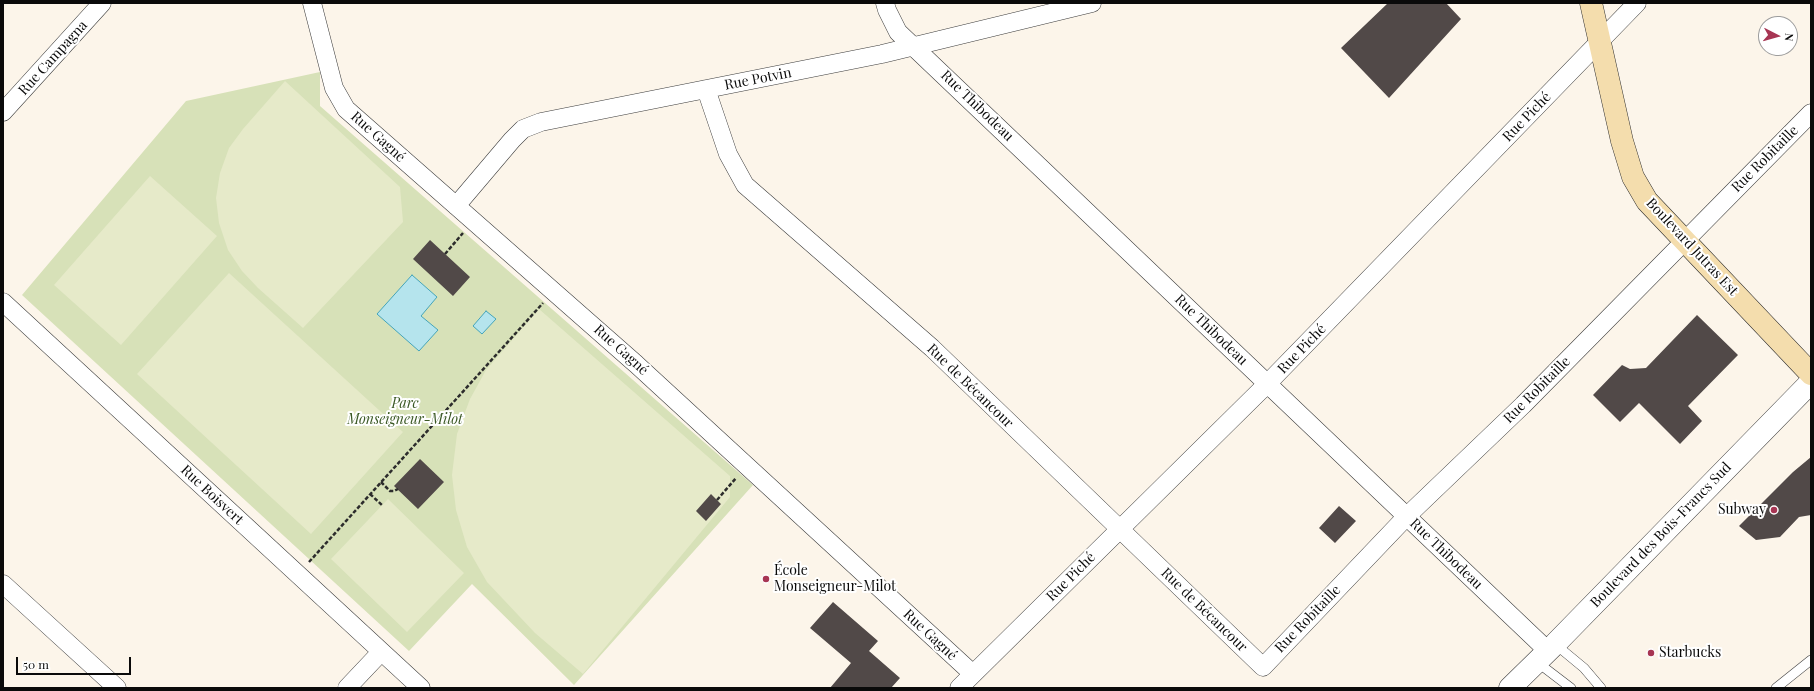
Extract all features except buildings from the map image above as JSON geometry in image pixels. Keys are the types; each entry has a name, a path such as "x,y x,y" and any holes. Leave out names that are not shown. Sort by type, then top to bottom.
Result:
{"main road":[{"name":"Boulevard Jutras Est","path":"1591,3 1622,141 1633,177 1648,201 1811,374"}],"street":[{"name":"Rue Campagna","path":"3,112 102,3"},
{"name":"Rue Gagné","path":"312,3 334,88 346,109 554,290 973,674"},
{"name":"Rue Thibodeau","path":"885,3 898,32 915,46 1546,652"},
{"name":"Rue Potvin","path":"456,206 512,140 524,129 541,122 915,46 1092,3"},
{"name":"Rue Piché","path":"959,688 1267,384 1638,3"},
{"name":"Rue de Bécancour","path":"706,89 728,154 745,185 932,348 1263,667"},
{"name":"Rue Robitaille","path":"1263,667 1406,517 1523,405 1811,112"},
{"name":"Rue Boisvert","path":"3,302 421,688"},
{"name":"Boulevard des Bois-Francs Sud","path":"1510,688 1811,382"},
{"path":"3,584 117,688"},
{"path":"347,688 381,652"}],"lane":[{"path":"1546,652 1571,688"},
{"path":"1546,652 1584,668 1602,688"},
{"path":"1776,688 1811,660"}],"path":[{"path":"445,254 473,221"},
{"path":"298,575 554,290"},
{"path":"717,500 747,466"},
{"path":"381,482 390,491 398,489"},
{"path":"370,494 382,506"}],"green space":[{"name":"Parc Monseigneur-Milot","path":"320,72 320,106 753,485 574,685 472,584 409,651 22,295 186,101"},
{"path":"285,81 400,187 403,222 303,328 258,288 242,271 228,250 219,223 216,198 220,173 229,148 243,129"},
{"path":"150,176 217,236 121,345 54,285"},
{"path":"229,273 403,432 311,534 137,374"},
{"path":"539,309 730,476 730,497 583,674 535,633 487,582 467,547 456,510 452,475 457,434 470,399 486,370"},
{"path":"388,499 464,573 407,632 331,559"}],"water":[{"path":"412,275 437,297 421,316 438,330 419,351 377,314"},
{"path":"486,311 496,319 482,334 473,326"}],"place":[{"name":"Subway","path":"1774,510"},
{"name":"École Monseigneur-Milot","path":"766,579"},
{"name":"Starbucks","path":"1651,653"}]}
